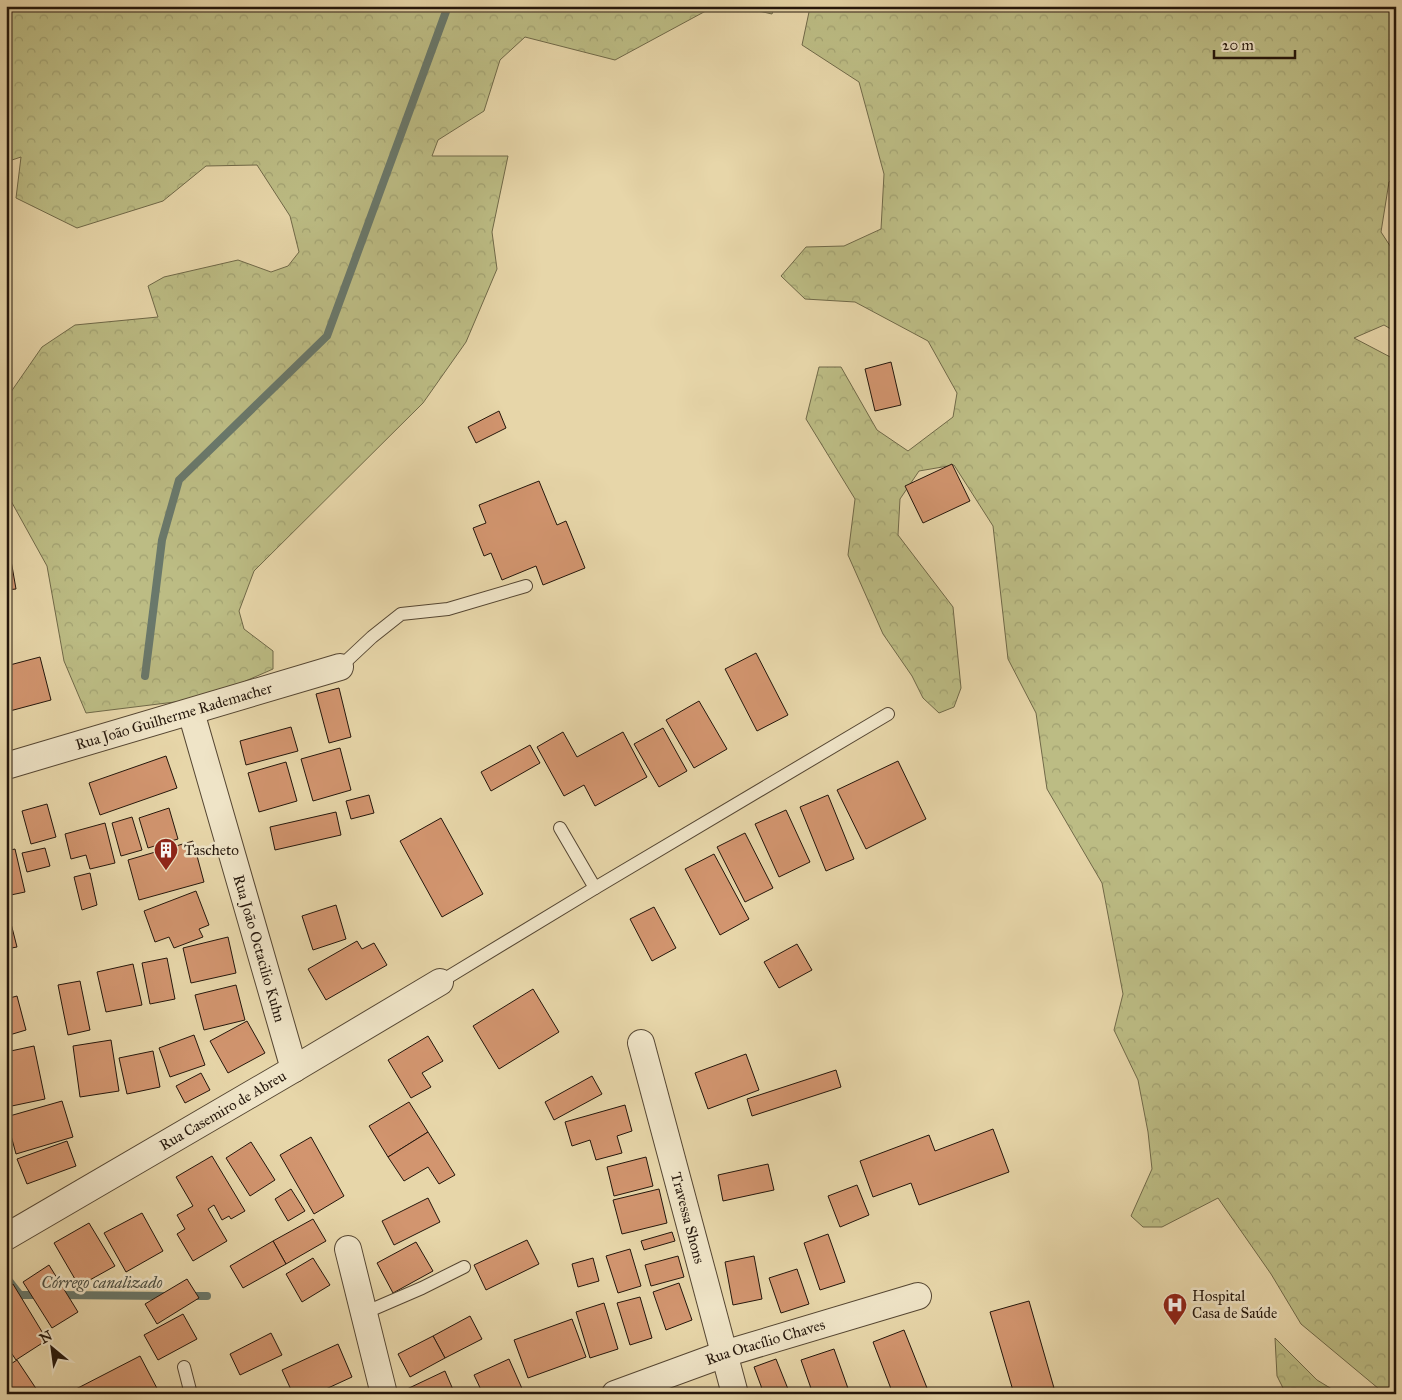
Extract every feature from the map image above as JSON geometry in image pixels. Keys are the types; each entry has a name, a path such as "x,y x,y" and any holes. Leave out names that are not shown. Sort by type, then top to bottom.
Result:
{"street":[{"name":"Rua João Guilherme Rademacher","path":"6,766 340,667"},
{"name":"Rua João Octacilio Kuhn","path":"191,712 294,1069"},
{"name":"Rua Casemiro de Abreu","path":"6,1237 440,982"},
{"name":"Travessa Shons","path":"641,1043 735,1394"},
{"path":"348,1249 384,1394"},
{"name":"Rua Otacílio Chaves","path":"615,1394 724,1354 918,1296"}],"lane":[{"path":"340,667 372,637 401,614 448,609 526,586"},
{"path":"440,982 888,714"},
{"path":"560,828 595,888"},
{"path":"364,1313 422,1288 464,1267"},
{"path":"184,1367 191,1394"}],"green space":[{"path":"6,6 715,6 615,60 525,37 500,60 484,111 438,140 432,156 508,156 492,232 497,269 466,342 423,403 254,571 239,611 244,629 273,651 273,669 207,698 86,713 64,661 47,566 11,501 6,485 6,399 42,347 75,325 158,317 148,286 164,277 238,260 271,272 288,266 299,252 290,216 257,165 206,166 163,201 77,228 16,198 21,157 6,162"},
{"path":"737,6 775,6 772,14"},
{"path":"804,6 1396,6 1396,177 1389,182 1381,232 1396,255 1396,332 1384,325 1354,338 1396,360 1396,1394 1385,1394 1301,1324 1271,1274 1218,1198 1162,1227 1143,1227 1131,1216 1152,1169 1148,1132 1138,1080 1114,1030 1123,994 1102,883 1047,789 1036,713 1008,659 993,526 954,465 919,471 900,499 898,535 953,607 961,688 954,707 939,713 923,698 912,676 883,634 848,555 855,499 806,419 819,367 841,367 877,430 908,451 953,417 957,393 928,341 855,302 805,299 781,276 806,247 844,246 881,229 884,174 859,82 802,45 809,12"},
{"path":"1275,1338 1317,1380 1340,1394 1286,1394 1277,1376"}],"building":[{"path":"891,362 901,405 875,411 865,369"},
{"path":"499,411 506,428 476,443 468,427"},
{"path":"952,464 970,501 923,523 905,486"},
{"path":"539,481 557,525 566,521 585,568 543,585 536,566 502,580 491,553 484,556 473,528 486,523 479,505"},
{"path":"6,533 12,566 6,567"},
{"path":"12,566 16,589 6,590 6,567"},
{"path":"756,653 788,715 757,731 725,669"},
{"path":"40,657 51,700 6,712 6,666"},
{"path":"339,688 351,737 329,743 316,694"},
{"path":"699,701 727,749 694,768 666,720"},
{"path":"291,727 298,751 246,765 240,741"},
{"path":"663,728 687,771 659,787 634,744"},
{"path":"563,732 577,757 623,732 647,777 595,806 584,785 564,796 537,747"},
{"path":"530,745 540,763 491,791 481,772"},
{"path":"340,748 351,790 313,801 301,759"},
{"path":"166,756 177,788 100,815 89,783"},
{"path":"898,761 926,819 866,849 837,790"},
{"path":"286,762 297,801 259,812 248,773"},
{"path":"369,795 374,813 351,819 346,801"},
{"path":"828,795 854,859 826,871 800,807"},
{"path":"47,804 56,837 31,844 22,811"},
{"path":"169,808 178,839 148,848 139,818"},
{"path":"786,810 810,862 779,877 755,824"},
{"path":"336,812 341,835 275,850 270,827"},
{"path":"132,817 142,850 121,856 112,823"},
{"path":"441,818 483,894 442,917 400,841"},
{"path":"105,823 115,863 90,869 86,855 71,859 65,834"},
{"path":"745,833 773,888 745,902 717,847"},
{"name":"Tascheto","path":"193,841 204,882 139,900 128,860"},
{"path":"45,848 50,866 27,872 22,853"},
{"path":"15,849 25,892 6,896 6,851"},
{"path":"714,854 749,919 720,935 685,869"},
{"path":"90,873 97,905 82,910 74,877"},
{"path":"196,891 209,925 199,929 203,937 174,948 169,937 155,942 144,911"},
{"path":"6,904 17,947 6,949"},
{"path":"336,905 346,939 313,950 302,916"},
{"path":"654,907 676,948 652,961 630,919"},
{"path":"228,937 236,973 191,983 183,948"},
{"path":"357,941 362,949 374,943 387,965 326,1000 308,969"},
{"path":"797,944 812,970 779,988 764,962"},
{"path":"167,958 175,999 150,1004 142,963"},
{"path":"133,964 142,1005 106,1012 97,972"},
{"path":"80,981 90,1030 68,1035 58,985"},
{"path":"236,985 245,1020 204,1030 195,995"},
{"path":"533,989 559,1032 499,1069 473,1026"},
{"path":"17,996 26,1030 6,1036 6,999"},
{"path":"247,1021 265,1053 228,1073 210,1041"},
{"path":"194,1035 205,1065 170,1077 159,1048"},
{"path":"428,1036 443,1061 422,1073 431,1087 411,1098 388,1060"},
{"path":"111,1040 119,1091 80,1097 73,1046"},
{"path":"34,1046 45,1099 7,1107 6,1052"},
{"path":"153,1051 160,1087 127,1094 119,1058"},
{"path":"746,1054 759,1090 708,1109 695,1073"},
{"path":"836,1070 841,1087 752,1116 747,1099"},
{"path":"201,1073 210,1090 185,1103 176,1086"},
{"path":"592,1076 602,1094 554,1120 545,1102"},
{"path":"62,1101 73,1137 16,1154 6,1117"},
{"path":"409,1102 428,1132 388,1157 369,1126"},
{"path":"625,1105 632,1131 617,1136 622,1153 596,1160 590,1140 572,1146 565,1122"},
{"path":"993,1129 1009,1172 919,1205 911,1183 873,1197 860,1161 929,1135 935,1151"},
{"path":"428,1132 455,1175 439,1184 428,1167 404,1181 388,1157"},
{"path":"311,1137 344,1196 314,1214 280,1155"},
{"path":"67,1141 76,1166 27,1184 17,1159"},
{"path":"251,1142 275,1180 250,1196 226,1158"},
{"path":"212,1156 245,1211 231,1219 229,1216 222,1220 214,1205 208,1209 227,1241 193,1261 177,1234 185,1229 177,1215 193,1206 176,1177"},
{"path":"646,1157 653,1186 614,1196 607,1167"},
{"path":"768,1164 774,1190 723,1201 718,1175"},
{"path":"857,1185 869,1215 840,1227 828,1196"},
{"path":"291,1189 305,1211 288,1221 275,1199"},
{"path":"659,1189 667,1223 622,1234 613,1200"},
{"path":"428,1198 440,1222 394,1245 382,1221"},
{"path":"142,1213 163,1251 126,1272 104,1233"},
{"path":"313,1219 326,1241 286,1264 273,1241"},
{"path":"89,1223 115,1266 79,1286 54,1243"},
{"path":"672,1232 675,1241 644,1250 641,1241"},
{"path":"828,1234 845,1282 820,1290 804,1243"},
{"path":"527,1240 539,1264 486,1290 474,1265"},
{"path":"273,1241 286,1264 243,1288 230,1266"},
{"path":"416,1242 433,1271 393,1293 377,1263"},
{"path":"630,1249 641,1286 618,1293 606,1256"},
{"path":"678,1256 684,1277 651,1286 645,1265"},
{"path":"754,1256 762,1299 733,1305 725,1262"},
{"path":"313,1258 330,1285 302,1302 286,1274"},
{"path":"593,1258 599,1281 578,1287 572,1264"},
{"path":"49,1265 78,1312 52,1328 23,1282"},
{"path":"797,1269 809,1304 781,1313 769,1278"},
{"path":"187,1279 199,1298 157,1324 145,1304"},
{"path":"679,1283 692,1320 666,1330 653,1292"},
{"path":"13,1284 47,1340 16,1360 6,1345 6,1288"},
{"path":"640,1297 652,1338 630,1345 617,1303"},
{"path":"1029,1301 1054,1388 1033,1394 1014,1394 990,1312"},
{"path":"604,1303 618,1349 590,1358 576,1312"},
{"path":"183,1314 197,1339 158,1360 144,1335"},
{"path":"470,1316 482,1339 445,1358 433,1336"},
{"path":"572,1319 586,1357 528,1378 514,1340"},
{"path":"904,1330 927,1388 913,1394 893,1394 873,1342"},
{"path":"271,1333 282,1355 240,1375 230,1354"},
{"path":"433,1336 445,1358 410,1377 398,1354"},
{"path":"338,1344 352,1377 315,1394 293,1394 282,1370"},
{"path":"834,1349 850,1394 813,1394 801,1360"},
{"path":"140,1356 160,1394 79,1394 76,1389"},
{"path":"509,1359 524,1393 483,1394 474,1375"},
{"path":"776,1359 790,1394 764,1394 754,1367"},
{"path":"17,1360 37,1390 31,1394 6,1394 6,1367"},
{"path":"445,1371 454,1392 451,1394 409,1394 407,1389"}],"waterway":[{"path":"145,676 162,540 179,480 327,336 448,6"},
{"name":"Córrego canalizado","path":"6,1277 20,1295 40,1295"},
{"name":"Córrego canalizado","path":"59,1295 167,1296"},
{"name":"Córrego canalizado","path":"189,1296 207,1296"}],"place":[{"name":"Tascheto","path":"166,871"},
{"name":"Hospital Casa de Saúde","path":"1175,1326"}]}
